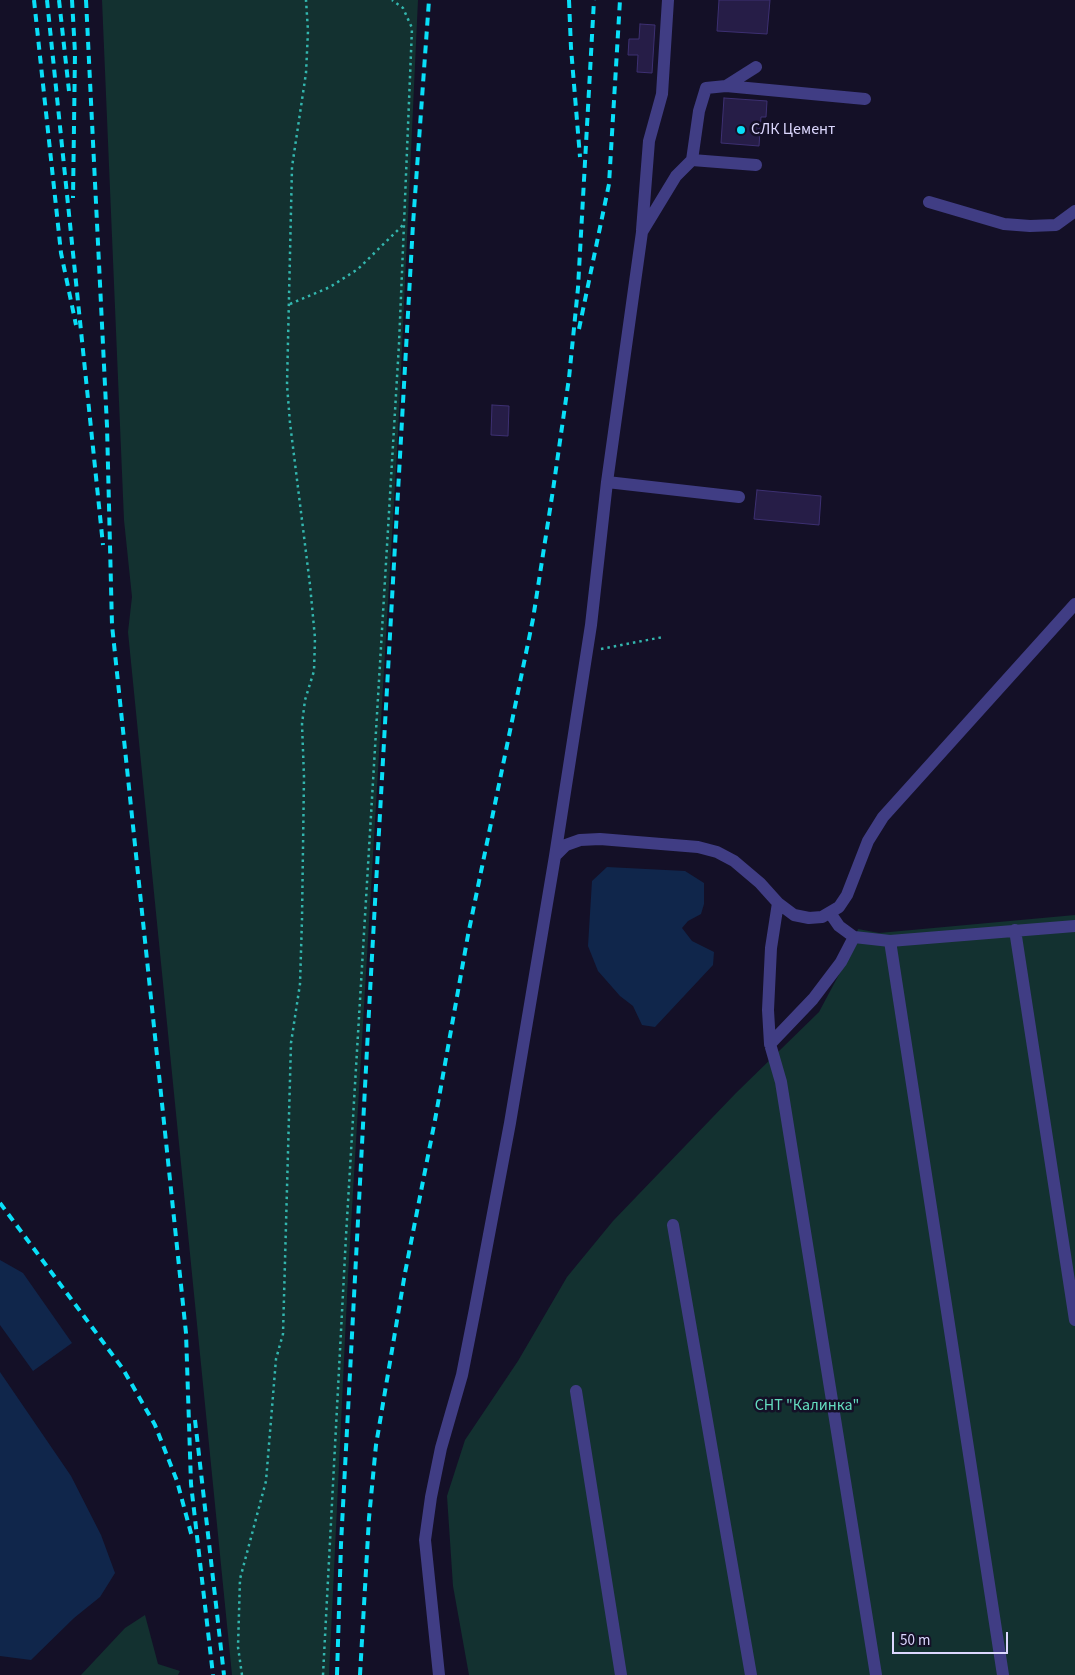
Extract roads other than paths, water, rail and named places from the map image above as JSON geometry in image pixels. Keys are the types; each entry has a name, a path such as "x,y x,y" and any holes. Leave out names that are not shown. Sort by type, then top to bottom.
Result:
{"street":[{"path":"439,1675 425,1540 441,1448 462,1375 475,1309 510,1123 555,856 587,652 607,482 642,232 649,141 662,94 668,0"},
{"path":"726,86 756,67"},
{"path":"642,232 676,176 692,160 699,111 706,88 726,86 865,99"},
{"path":"692,160 756,165"},
{"path":"929,202 1004,224 1030,226 1056,224 1075,211"},
{"path":"607,482 740,497"},
{"path":"555,856 566,845 580,840 600,839 698,847 717,852 734,861 778,903 794,915 809,918 822,917 838,907 847,895 868,841 883,817 1075,604"},
{"path":"778,903 771,948 768,1010 770,1044 781,1082 876,1675"},
{"path":"830,913 839,926 854,936 890,942 1075,926"},
{"path":"1015,930 1075,1320"},
{"path":"770,1044 813,999 841,962 854,936"},
{"path":"890,942 1003,1675"},
{"path":"673,1225 750,1675"},
{"path":"576,1391 621,1675"}],"water":[{"path":"607,867 685,871 704,883 704,904 701,914 688,921 682,928 692,941 714,952 713,965 655,1027 642,1025 633,1006 620,996 598,971 588,946 592,881"},
{"path":"0,1260 23,1273 72,1343 33,1371 0,1325"},
{"path":"0,1372 71,1476 101,1535 115,1573 100,1597 74,1618 31,1660 0,1656"}],"railway":[{"path":"34,0 61,253 76,325"},
{"path":"47,0 103,545"},
{"path":"59,0 69,91"},
{"path":"72,0 75,53 73,198"},
{"path":"86,0 107,426 112,625 186,1333 191,1484 213,1675"},
{"path":"337,1675 341,1544 370,992 413,224 429,0"},
{"path":"569,0 580,157"},
{"path":"360,1675 369,1518 376,1445 405,1273 468,935 533,619 569,378 578,288 594,0"},
{"path":"579,329 609,184 620,0"},
{"path":"0,1203 123,1369 155,1425 177,1481 192,1537"},
{"path":"195,1420 224,1675"}],"place":[{"name":"СЛК Цемент","path":"741,130"}],"park label":[{"name":"СНТ \"Калинка\"","path":"807,1406"}]}
